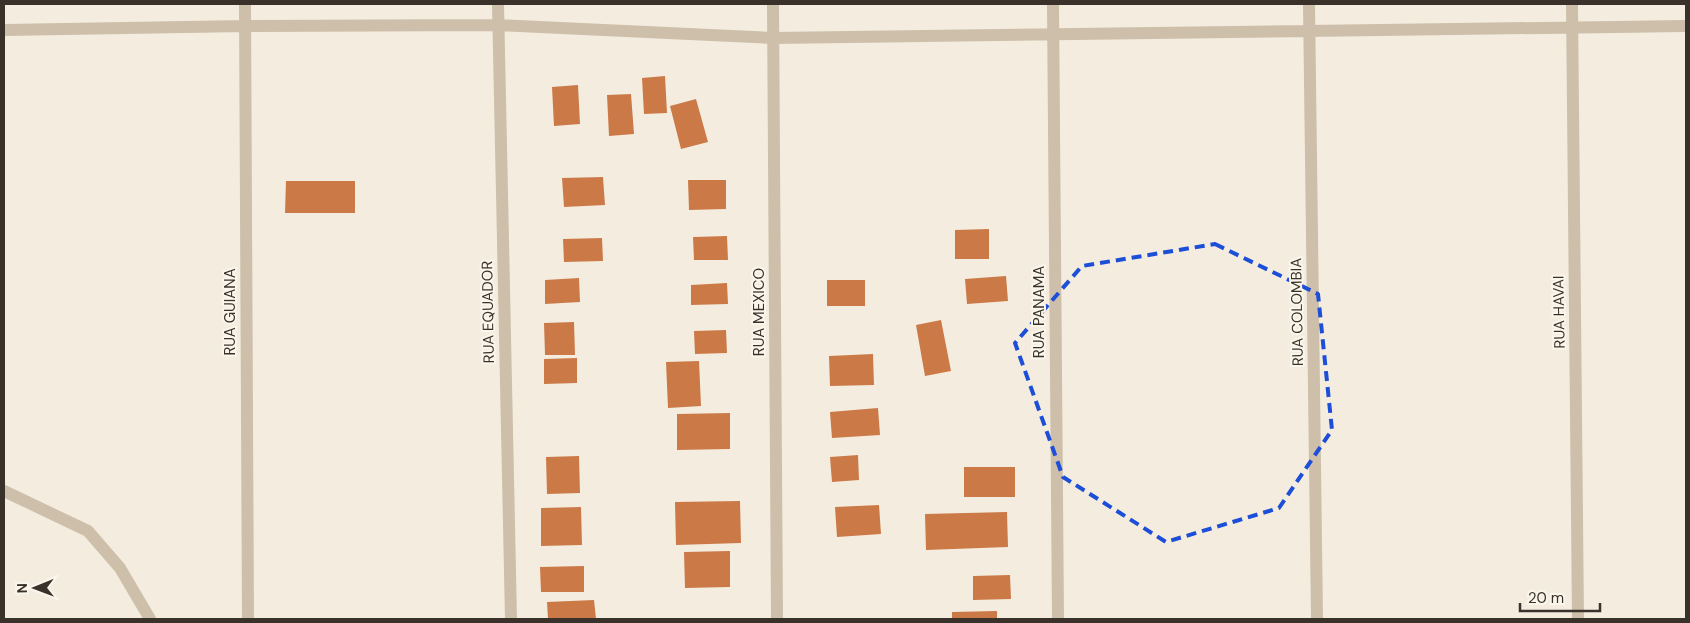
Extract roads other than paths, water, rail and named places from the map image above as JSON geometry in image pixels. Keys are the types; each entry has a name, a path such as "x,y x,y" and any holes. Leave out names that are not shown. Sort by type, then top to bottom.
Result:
{"street":[{"name":"RUA GUIANA","path":"245,4 248,619"},
{"name":"RUA EQUADOR","path":"498,4 511,619"},
{"name":"RUA MEXICO","path":"773,4 778,619"},
{"name":"RUA PANAMA","path":"1053,4 1058,619"},
{"name":"RUA COLOMBIA","path":"1310,4 1317,619"},
{"name":"RUA HAVAI","path":"1572,4 1578,619"},
{"path":"4,30 245,26 498,25 773,38 1686,26"},
{"path":"4,491 88,531 120,568 150,619"}]}
